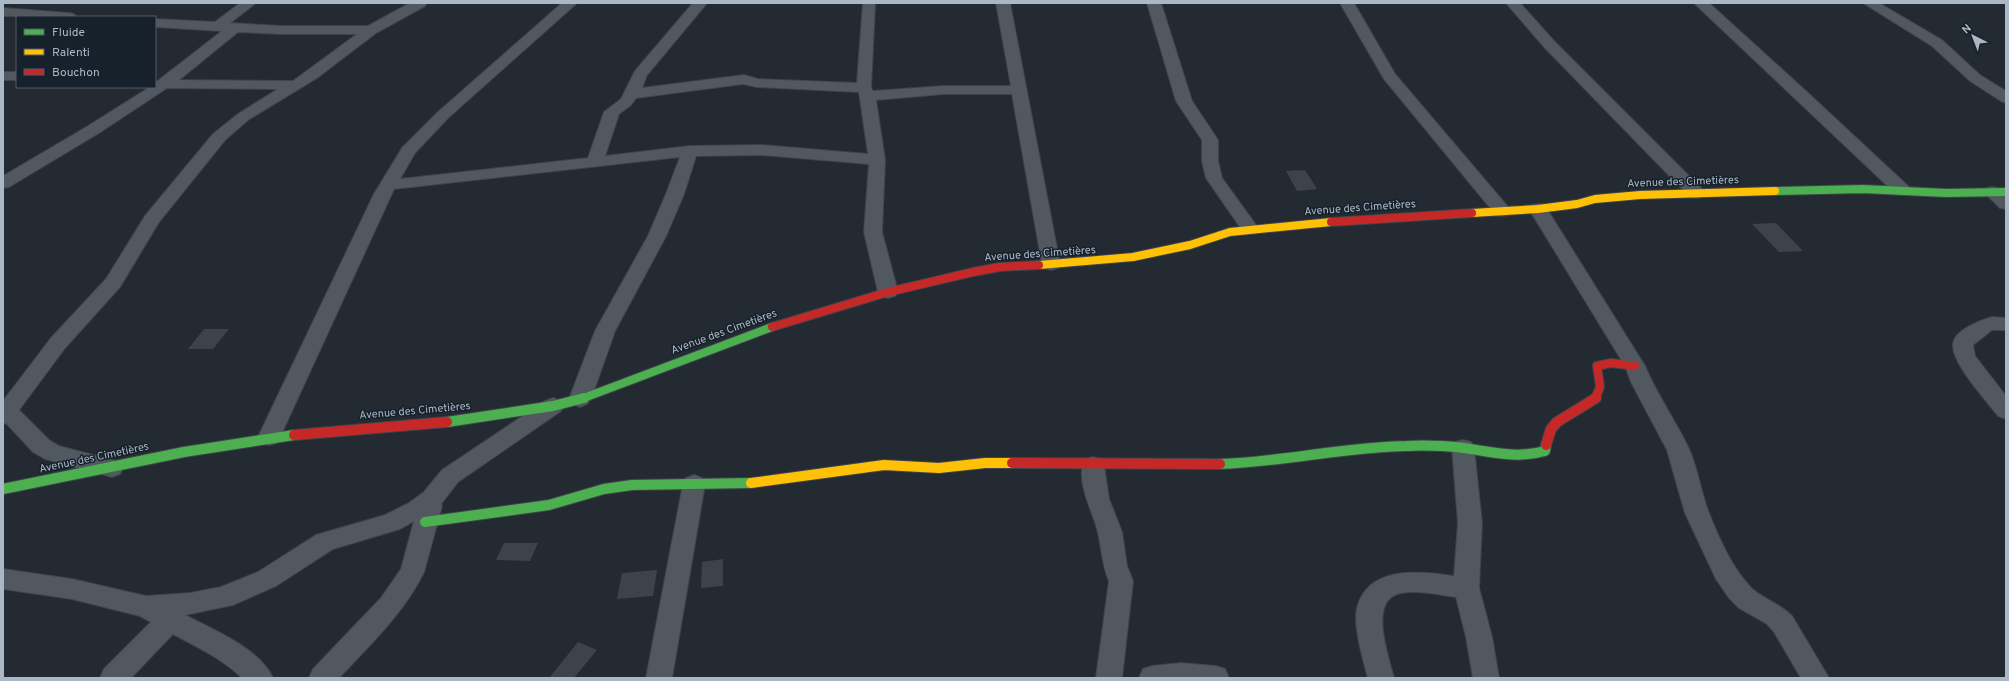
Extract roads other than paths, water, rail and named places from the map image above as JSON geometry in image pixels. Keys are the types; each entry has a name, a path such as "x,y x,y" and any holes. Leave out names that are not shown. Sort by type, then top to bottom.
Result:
{"street":[{"path":"218,27 230,16 249,3"},
{"path":"112,468 53,453 41,446 5,414 58,343 112,283 151,220 219,136 243,116 297,85 371,30 420,3"},
{"path":"269,437 388,185 408,151 443,115 570,3"},
{"path":"595,161 612,112 626,102 632,94 640,74 700,3"},
{"path":"1003,3 1051,264"},
{"path":"1154,3 1184,101 1210,140 1210,161 1214,178 1250,229"},
{"path":"1347,3 1389,76 1502,211"},
{"path":"1513,3 1550,45 1696,193"},
{"path":"1701,3 1802,95 1902,190"},
{"path":"1870,3 1937,43 1975,78 2006,98"},
{"path":"868,5 866,92 877,160 873,232 888,292"},
{"path":"3,12 56,16"},
{"path":"156,24 282,30 371,30"},
{"path":"160,84 202,57 234,28"},
{"path":"3,76 16,76"},
{"path":"632,94 744,79 757,83 866,92 1018,90"},
{"path":"160,84 297,85"},
{"path":"3,183 154,88"},
{"path":"388,185 690,151 761,150 877,160"},
{"path":"580,399 605,331 657,236 675,194 690,151"},
{"name":"Avenue des Cimetières","path":"3,489 112,468 159,457 269,437 332,430 431,424 553,406 580,399 765,329 888,292 973,272 1020,265 1090,262 1133,257 1190,245 1230,232 1250,229 1384,218 1538,209 1577,204 1595,199 1696,193 1864,189 1946,193 1999,192"},
{"path":"1999,192 2006,204"},
{"path":"1538,209 1635,366 1641,382 1678,450 1697,513 1725,572 1738,591 1748,600 1776,616 1816,678"},
{"path":"2006,324 1990,323 1975,330 1963,343 1965,357 2006,411"},
{"path":"425,522 549,505 604,489 632,485 746,484 884,465 940,468 984,463 1093,465 1248,464 1376,447 1419,445 1463,448 1521,457 1534,455 1544,451 1552,427 1558,421 1587,404 1599,393 1601,385 1597,366 1610,363 1625,363 1635,366"},
{"path":"146,607 190,604 224,597 267,579 325,542 392,522 417,509 432,498 450,476 553,406"},
{"path":"1463,448 1470,523 1466,588 1479,637 1486,678"},
{"path":"1093,465 1097,499 1110,532 1115,566 1121,581 1109,678"},
{"path":"659,678 694,484"},
{"path":"322,678 390,606 412,572 432,498"},
{"path":"3,579 72,589 146,607 218,645 244,662 260,678"},
{"path":"1381,678 1372,635 1370,608 1379,592 1396,583 1421,582 1466,588"},
{"path":"113,678 171,619"},
{"path":"1152,678 1181,675 1216,678"}]}
